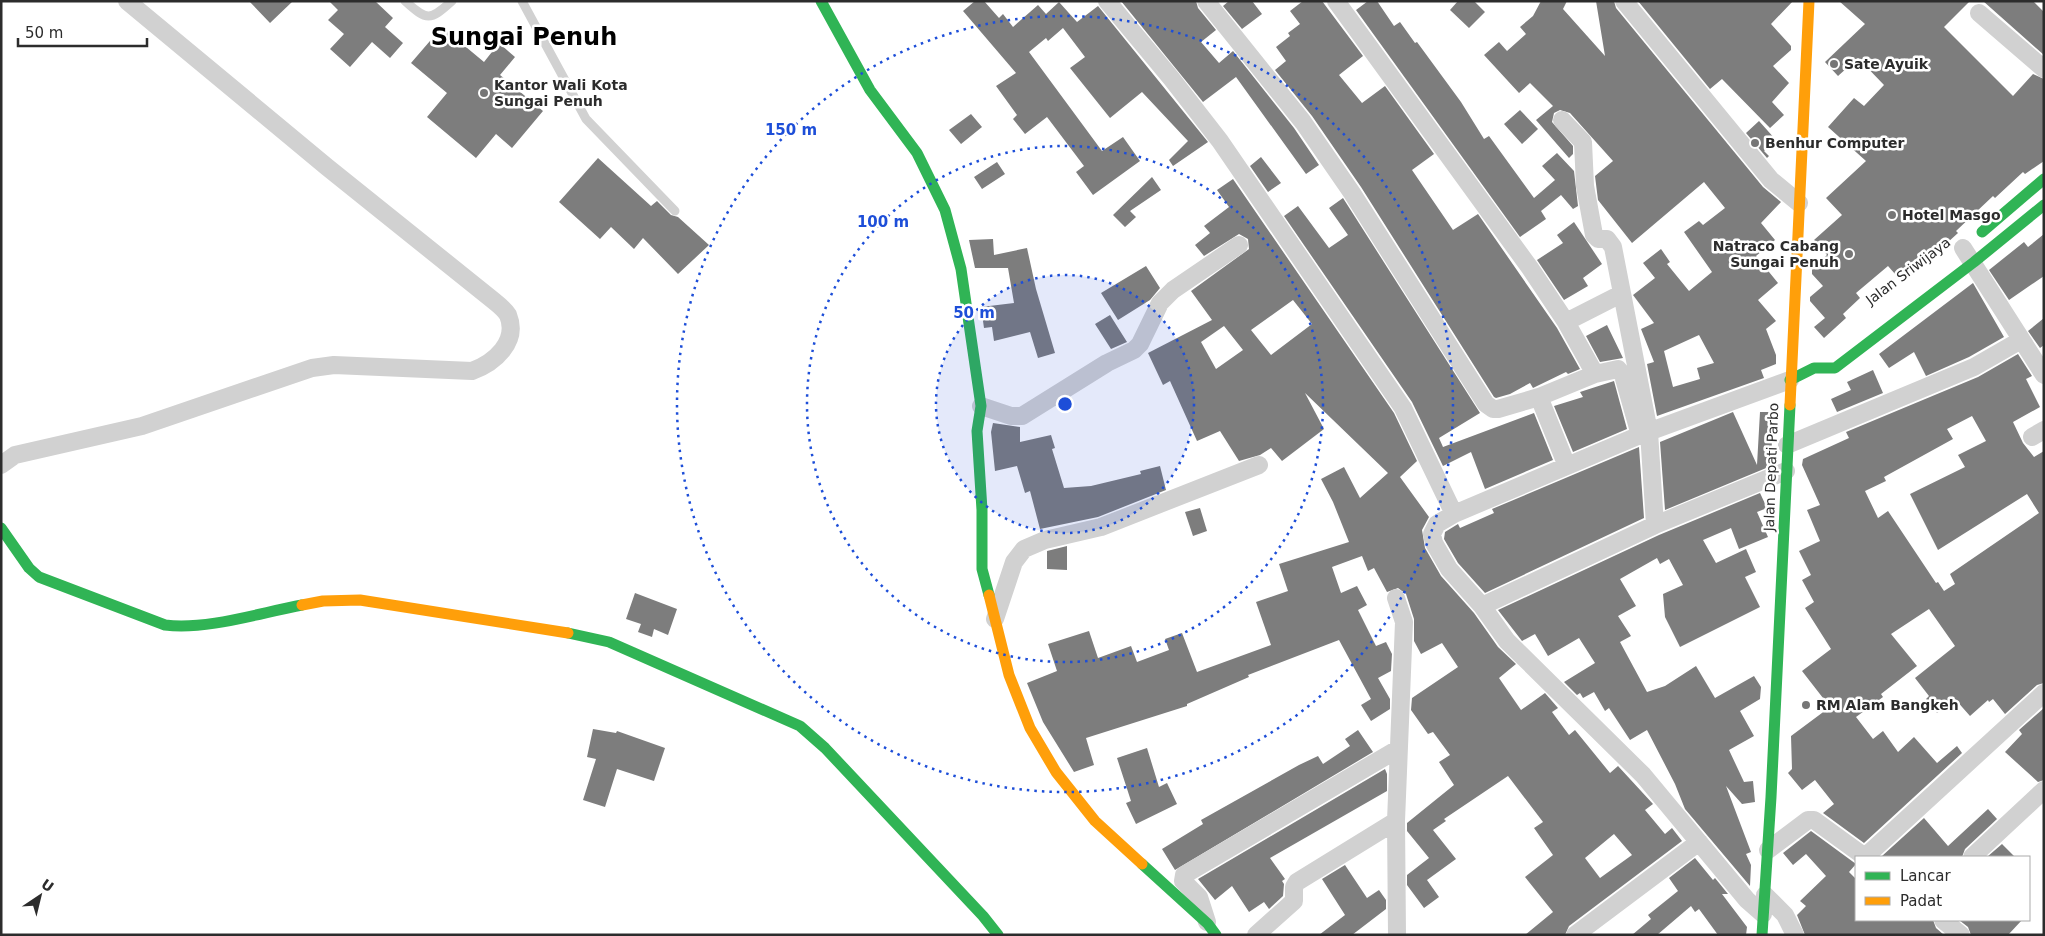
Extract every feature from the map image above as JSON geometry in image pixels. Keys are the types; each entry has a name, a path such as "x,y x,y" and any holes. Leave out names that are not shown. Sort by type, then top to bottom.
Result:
{"street":[{"path":"1,465 15,455 142,426 312,368 334,365 472,371 486,366 500,355 509,338 511,327 507,314 494,301 327,167 127,1"},
{"path":"821,1 870,90 917,152 945,210 961,269 981,406 977,431 982,510 982,569 1009,675 1030,728 1056,772 1095,821 1212,929"},
{"path":"1107,1 1220,141 1403,408 1454,514"},
{"path":"1206,1 1308,130 1352,193 1486,404 1494,409 1498,409 1539,397 1614,368 1621,371 1644,433"},
{"path":"1336,1 1530,268 1566,322 1595,374"},
{"path":"1624,1 1771,180 1799,203"},
{"name":"Jalan Depati Parbo","path":"1762,935 1768,850 1809,1"},
{"path":"1979,13 2044,69"},
{"path":"1562,120 1583,142 1585,186 1593,232 1614,247 1616,296 1644,433 1650,528"},
{"name":"Jalan Sriwijaya","path":"1959,251 2044,179"},
{"path":"1762,914 1747,900 1643,775 1507,641 1482,606 1449,569 1434,543 1432,534 1437,524 1454,514 1644,433 1790,380 1814,368 1835,368 2043,208"},
{"path":"981,406 1011,416 1022,416 1107,363 1134,350 1140,344 1160,303 1180,286 1239,245"},
{"path":"1959,251 1974,262 2044,375"},
{"path":"1566,322 1616,296"},
{"path":"1787,445 1974,367 2022,340"},
{"path":"1814,368 1825,353"},
{"path":"1539,397 1566,466"},
{"path":"994,622 1014,562 1024,549 1045,540 1101,527 1259,465"},
{"path":"1482,606 1650,528 1786,471"},
{"path":"1,528 29,568 39,577 165,625 182,627 200,625 323,601 360,600 580,635 609,642 800,726 826,748 984,916 998,935"},
{"path":"1396,598 1404,622 1396,821 1397,935"},
{"path":"1866,856 2044,693"},
{"path":"1212,929 1199,897 1183,881 1184,875 1398,749"},
{"path":"1973,856 2044,790"},
{"path":"1768,850 1808,820 1814,820 1864,856"},
{"path":"1256,935 1294,901 1294,887 1297,882 1396,821"},
{"path":"1575,935 1699,842"},
{"path":"1765,895 1785,915 1795,935"},
{"path":"1944,921 1961,935"}],"lane":[{"path":"405,1 426,17 437,15 452,1"},
{"path":"522,1 586,120 675,211"}],"building":[{"path":"249,1 293,1 270,23"},
{"path":"329,1 375,1 393,18 385,27 403,43 390,58 372,42 350,67 330,49 344,34 328,20 338,10"},
{"path":"975,1 984,1 999,18 1003,14 1013,27 1038,5 1046,14 1059,2 1077,22 1098,6 1208,142 1173,166 1169,160 1188,141 1142,92 1110,118 1070,68 1085,57 1063,28 1048,41 1046,38 1029,52 1102,151 1123,137 1140,161 1093,195 1076,172 1084,166 1047,117 1025,134 1013,119 1017,115 996,86 1016,73 963,11"},
{"path":"1121,1 1196,1 1198,8 1216,30 1201,42 1219,63 1233,51 1294,128 1319,165 1306,174 1236,77 1203,102"},
{"path":"1229,1 1252,1 1262,14 1242,29 1223,6"},
{"path":"1303,1 1322,1 1363,56 1339,75 1362,103 1385,86 1434,154 1412,170 1453,230 1478,214 1557,328 1580,369 1568,374 1566,372 1533,388 1530,383 1510,394 1494,397 1361,187 1312,116 1275,70 1286,61 1276,47 1290,36 1288,33 1300,24 1290,11"},
{"path":"1368,1 1377,1 1394,26 1400,22 1415,43 1417,42 1461,102 1484,139 1489,136 1534,198 1555,180 1542,166 1557,153 1574,171 1578,206 1573,209 1561,195 1541,211 1546,219 1520,237 1356,10"},
{"path":"1458,1 1474,1 1485,12 1469,28 1450,10"},
{"path":"1541,1 1567,1 1563,9 1605,56 1596,1 1614,1 1616,8 1763,187 1781,202 1761,223 1775,240 1756,256 1778,283 1758,300 1776,321 1766,329 1776,355 1776,364 1761,370 1764,378 1657,416 1647,364 1654,362 1641,329 1654,323 1633,295 1655,278 1643,263 1661,249 1670,262 1667,264 1689,291 1712,272 1684,232 1699,221 1703,225 1725,208 1704,182 1632,243 1598,200 1595,176 1613,161 1570,113 1560,110 1554,113 1552,122 1573,146 1573,154 1569,158 1536,120 1553,106 1530,83 1519,93 1484,55 1499,42 1507,51 1526,34 1520,27 1533,16","holes":["1699,335 1714,363 1697,368 1700,379 1673,387 1664,351"]},
{"path":"1638,1 1793,1 1771,24 1791,46 1791,50 1773,66 1789,83 1772,102 1784,115 1770,128 1722,79 1710,89"},
{"path":"1839,1 1970,1 1944,27 2013,96 2033,74 2044,79 2044,161 2025,174 2023,172 1995,198 1993,196 1956,231 1958,233 1903,283 1888,266 1856,293 1860,298 1843,314 1846,318 1824,338 1814,327 1825,318 1810,301 1810,297 1823,286 1812,274 1812,268 1827,255 1814,240 1842,215 1826,198 1866,161 1828,127 1854,98 1864,106 1884,85 1858,58 1838,76 1825,62 1865,24"},
{"path":"1983,1 2033,1 2044,12 2044,55"},
{"name":"Kantor Wali Kota Sungai Penuh","path":"442,27 484,62 499,43 515,57 500,75 543,111 512,148 496,134 476,158 427,117 447,93 411,63"},
{"path":"1520,110 1538,129 1522,144 1504,124"},
{"path":"971,114 982,127 961,144 949,130"},
{"path":"1759,121 1776,140 1764,151 1769,156 1767,158 1746,133"},
{"path":"1261,157 1281,183 1268,192 1250,166"},
{"path":"598,158 651,206 657,201 671,215 678,217 709,245 678,274 643,238 634,249 611,227 600,239 559,202"},
{"path":"997,162 1005,174 982,189 974,177"},
{"path":"1152,177 1161,190 1130,211 1136,217 1125,227 1113,215"},
{"path":"1233,179 1394,413 1417,461 1400,477 1429,517 1422,530 1425,548 1441,576 1474,613 1498,647 1516,664 1499,678 1521,710 1545,693 1558,708 1552,712 1569,735 1575,730 1610,773 1618,766 1653,804 1645,810 1665,834 1672,828 1682,841 1569,926 1565,935 1525,935 1553,912 1525,877 1553,855 1534,828 1543,822 1508,776 1444,819 1446,821 1433,830 1456,859 1427,880 1439,897 1424,908 1407,885 1407,875 1429,858 1407,831 1407,823 1454,785 1439,762 1450,755 1433,732 1428,734 1411,710 1412,698 1458,667 1442,643 1421,654 1414,641 1414,619 1406,594 1398,588 1387,592 1374,568 1368,571 1362,556 1332,567 1341,593 1357,586 1367,605 1358,610 1376,646 1386,642 1392,654 1391,671 1378,678 1390,699 1390,709 1371,721 1361,705 1371,699 1339,640 1248,675 1249,677 1187,704 1187,706 1086,738 1094,765 1074,772 1043,722 1027,683 1057,671 1048,644 1089,631 1098,658 1131,646 1137,662 1169,650 1165,639 1182,633 1197,672 1271,645 1256,602 1288,591 1279,564 1349,542 1333,502 1321,479 1344,467 1360,498 1388,473 1305,393 1324,429 1282,461 1271,448 1260,455 1239,461 1220,431 1197,441 1170,381 1163,385 1148,353 1212,320 1191,291 1249,249 1248,239 1239,234 1204,256 1195,245 1210,233 1204,226 1229,207 1217,190","holes":["1293,300 1312,324 1271,355 1251,330","1224,326 1243,350 1216,369 1201,342","1614,834 1632,855 1600,878 1585,858"]},
{"path":"1343,198 1480,413 1439,438 1443,447 1534,413 1553,460 1485,489 1471,452 1443,466 1412,402 1284,216 1298,206 1329,248 1348,235 1329,208"},
{"path":"1574,222 1602,264 1583,278 1588,286 1564,300 1537,260 1563,243 1557,235"},
{"path":"2044,234 2044,276 2009,300 1989,270 2024,242 2028,247"},
{"path":"993,239 994,255 1027,248 1036,289 1055,353 1038,358 1030,332 994,341 992,327 984,328 981,307 1014,303 1008,268 975,268 969,240"},
{"path":"1146,266 1160,288 1150,300 1118,320 1101,293"},
{"path":"1973,283 2004,337 1969,357 1926,376 1914,352 1889,368 1879,354"},
{"path":"1110,315 1127,342 1111,349 1095,324"},
{"path":"2044,318 2044,345 2040,348 2028,331"},
{"path":"1607,325 1623,358 1600,362 1586,336"},
{"path":"2018,354 2032,376 2026,379 2040,407 2013,422 2023,443 2034,457 2044,451 2044,683 2037,685 2005,714 1993,699 1989,702 1988,700 1970,716 1955,699 1937,713 1926,699 1929,696 1915,678 1955,646 1929,609 1891,634 1917,666 1881,694 1883,697 1856,717 1873,739 1883,731 1898,752 1914,737 1937,763 1957,746 1962,753 1864,843 1823,813 1834,804 1815,780 1802,790 1788,773 1792,769 1791,736 1830,707 1802,671 1831,649 1805,608 1814,602 1802,580 1811,575 1799,551 1820,541 1807,510 1820,505 1802,465 1803,459 1849,438 1846,432 1978,377","holes":["1972,416 1986,441 1958,455 1965,467 1910,494 1938,550 2027,494 2039,513 1950,574 1955,584 1944,591 1938,582 1936,583 1888,511 1878,518 1865,491 1886,481 1884,477 1953,439 1947,429"]},
{"path":"1873,370 1883,393 1837,412 1831,399 1851,390 1847,382"},
{"path":"1614,381 1627,429 1573,452 1554,406 1583,397 1580,392"},
{"path":"1733,412 1757,465 1760,412 1773,412 1771,466 1665,510 1660,442"},
{"path":"993,423 1020,427 1020,442 1051,435 1055,448 1052,449 1064,488 1091,486 1141,474 1140,471 1160,466 1166,490 1098,517 1040,529 1030,491 1025,493 1017,466 995,471 991,432"},
{"path":"1639,447 1644,518 1485,593 1458,563 1444,539 1445,532 1458,524 1460,528 1494,513 1492,509"},
{"path":"1760,493 1767,508 1757,512 1768,537 1739,549 1731,528 1703,540 1716,563 1746,549 1756,572 1745,577 1760,607 1680,647 1665,617 1663,594 1683,585 1669,559 1660,564 1657,558 1620,579 1636,606 1618,616 1631,636 1620,642 1647,692 1665,686 1696,666 1715,698 1754,676 1761,687 1760,699 1740,711 1754,736 1729,750 1744,782 1753,781 1755,802 1742,804 1726,786 1751,852 1746,854 1751,865 1750,886 1685,809 1675,784 1647,730 1630,740 1609,708 1605,711 1594,692 1583,698 1580,693 1577,695 1564,682 1595,663 1579,638 1548,656 1535,634 1522,641 1498,610 1659,535"},
{"path":"1200,508 1207,531 1193,536 1185,512"},
{"path":"1067,546 1067,570 1047,569 1047,551"},
{"path":"635,593 677,609 668,635 654,629 652,637 638,632 641,624 626,619"},
{"path":"2044,708 2044,780 2038,782 2005,752 2022,734 2019,730"},
{"path":"593,729 616,733 617,731 665,748 654,781 617,769 605,807 583,800 596,759 587,757"},
{"path":"1358,730 1373,752 1175,870 1162,849 1203,824 1201,820 1299,765 1318,756 1323,764 1350,746 1345,739"},
{"path":"1147,748 1159,787 1167,783 1177,804 1136,824 1126,803 1131,801 1117,758"},
{"path":"1385,769 1387,774 1387,791 1270,858 1285,879 1282,881 1284,884 1283,896 1269,909 1264,902 1249,912 1232,886 1215,900 1198,879"},
{"path":"1988,809 1997,819 1965,849 1962,856 1882,856 1924,818 1948,846"},
{"path":"1811,831 1855,863 1849,872 1855,878 1855,921 1933,921 1936,928 1944,935 1805,935 1797,915 1806,906 1800,901 1826,876 1806,854 1793,865 1783,853"},
{"path":"2002,844 2014,856 1988,856"},
{"path":"1695,858 1713,880 1715,878 1728,894 1722,894 1747,927 1746,935 1718,935 1699,909 1695,912 1691,906 1657,935 1632,935 1651,919 1648,915 1678,891 1669,878"},
{"path":"1345,865 1367,898 1379,890 1386,900 1386,909 1352,935 1319,935 1345,915 1322,879"},
{"path":"1960,921 2021,921 2008,935 1971,935 1968,927"}],"traffic: fast":[{"path":"821,1 870,90 917,153 945,210 961,269 981,406 977,431 982,510 982,569 989,595"},
{"path":"1982,232 2044,179"},
{"path":"1790,380 1814,368 1835,368 1974,262 2044,205"},
{"path":"1762,935 1771,797 1790,405"},
{"path":"1,528 29,568 39,577 165,625 181,626 216,623 302,605"},
{"path":"568,633 609,642 800,726 825,748 983,916 998,935"},
{"path":"1142,864 1208,924 1216,935"}],"traffic: slow":[{"path":"1790,405 1809,1"},
{"path":"989,595 1009,675 1030,728 1056,772 1095,821 1142,864"},
{"path":"302,605 323,601 360,600 568,633"}],"place":[{"name":"Sate Ayuik","path":"1834,64"},
{"name":"Kantor Wali Kota Sungai Penuh","path":"484,93"},
{"name":"Benhur Computer","path":"1755,143"},
{"name":"Hotel Masgo","path":"1892,215"},
{"name":"Natraco Cabang Sungai Penuh","path":"1849,254"},
{"name":"RM Alam Bangkeh","path":"1806,705"}],"district":[{"name":"Sungai Penuh","path":"524,37"}]}
